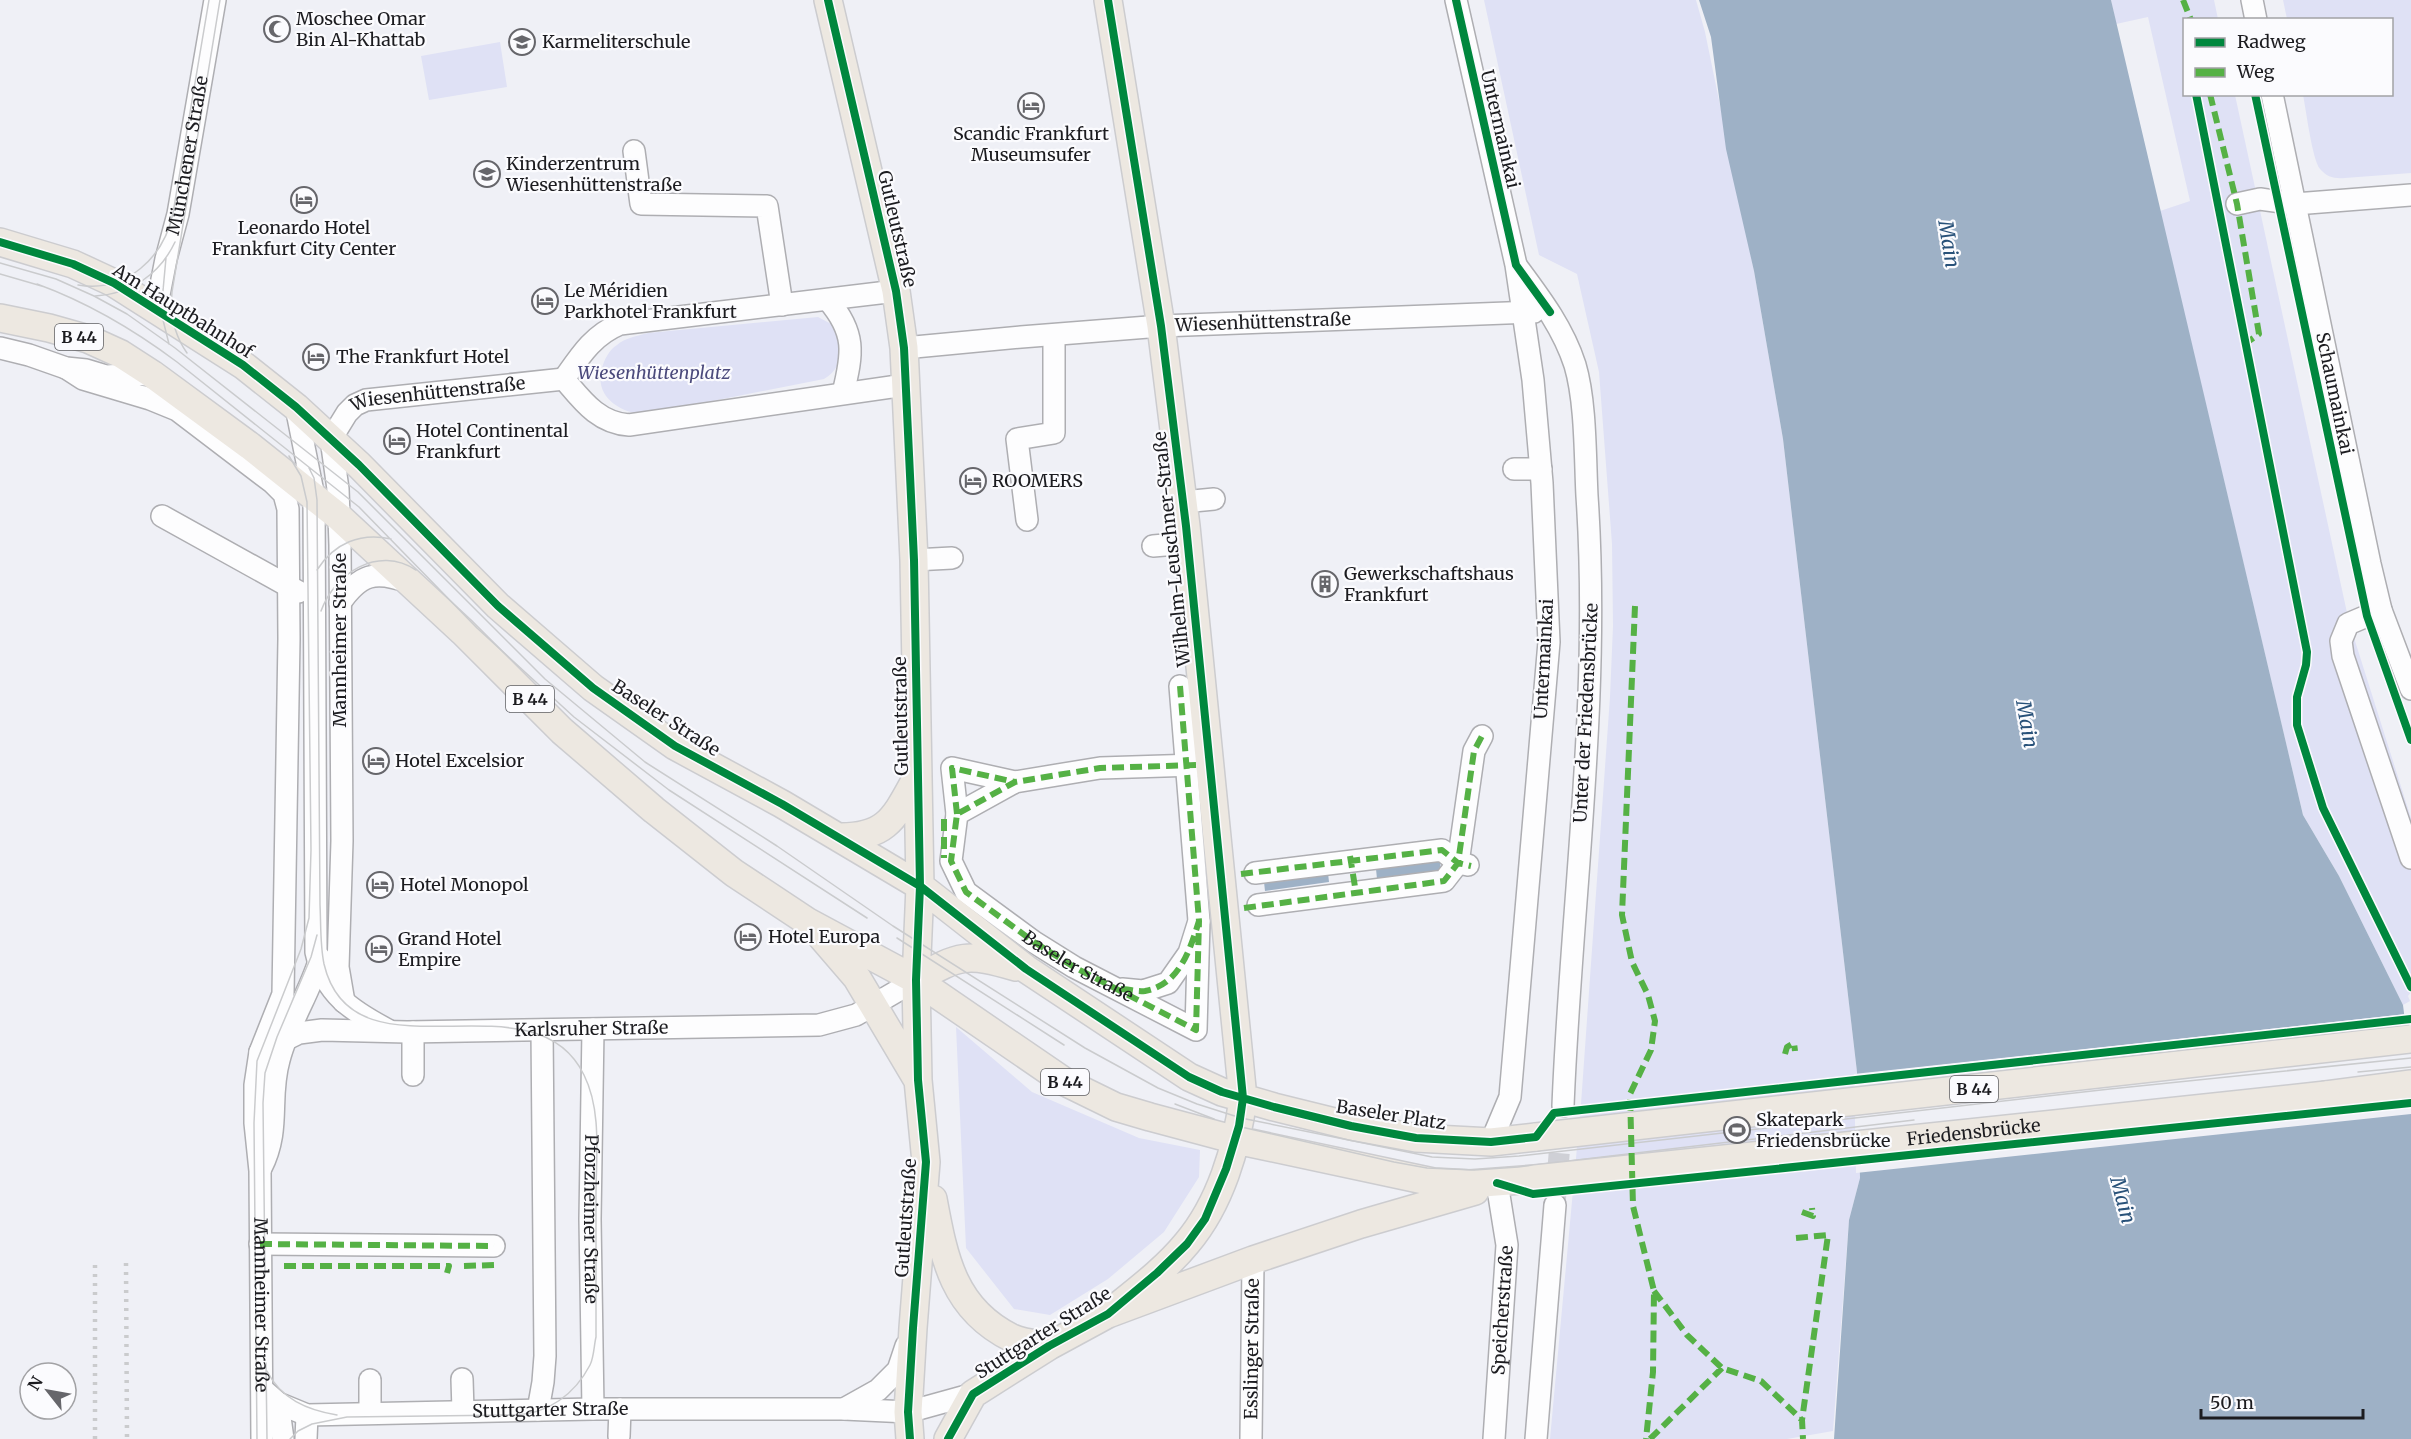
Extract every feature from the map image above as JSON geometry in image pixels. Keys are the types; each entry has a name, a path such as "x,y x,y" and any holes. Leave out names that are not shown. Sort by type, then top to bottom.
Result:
{"main road":[{"name":"Gutleutstraße","path":"828,0 896,291 904,348 914,560 920,886 916,980 918,1080 926,1162 908,1412 910,1439"},
{"name":"Wilhelm-Leuschner-Straße","path":"1108,0 1161,326 1183,502 1243,1098"},
{"name":"Am Hauptbahnhof","path":"0,242 73,264 120,286 243,365 296,407 331,439"},
{"name":"B 44","path":"0,318 50,328 88,339 121,354 152,374 244,442 339,517 411,583 562,731 654,810 734,873 808,922 916,980 988,1032 1065,1082 1116,1107 1236,1140 1433,1182 1497,1183"},
{"name":"Baseler Straße","path":"331,439 498,606 593,688 675,746 838,837 920,886 1026,969"},
{"path":"838,837 858,838 885,826 895,816 917,777"},
{"path":"808,922 857,978 918,1080"},
{"name":"B 44","path":"916,980 951,961 970,957 1026,969"},
{"name":"Baseler Platz","path":"1026,969 1189,1077 1222,1092 1351,1126 1416,1138 1491,1142 2411,1039"},
{"name":"Friedensbrücke","path":"1497,1183 2411,1084"},
{"path":"1236,1140 1243,1098"},
{"name":"Stuttgarter Straße","path":"1108,1314 1157,1273 1187,1244 1205,1219 1236,1140"},
{"path":"926,1162 940,1239 949,1270 962,1296 979,1317 1014,1339 1049,1346"},
{"path":"1253,1260 1497,1183"},
{"name":"Stuttgarter Straße","path":"948,1439 973,1395 1049,1346 1108,1314 1253,1260"}],"street":[{"name":"Münchener Straße","path":"156,309 178,214 215,0"},
{"name":"Untermainkai","path":"1456,0 1516,265 1533,380 1541,469 1549,642 1510,1097 1491,1142"},
{"path":"2252,0 2256,18"},
{"name":"Schaumainkai","path":"2272,96 2381,610 2409,680"},
{"path":"634,151 641,204 767,206 782,305"},
{"path":"2237,204 2260,199 2295,204 2411,195"},
{"name":"Unter der Friedensbrücke","path":"1516,265 1550,312 1565,338 1576,368 1581,402 1591,547 1592,669 1566,1022 1563,1106"},
{"path":"896,291 620,324 598,336 588,345 564,379 589,408 610,422 622,425 905,385"},
{"path":"828,300 841,316 849,334 850,360 843,393"},
{"name":"Wiesenhüttenstraße","path":"904,348 1161,326 1550,312"},
{"path":"1027,520 1017,439 1053,433 1054,335"},
{"path":"0,348 66,368 93,383 163,403 177,410 273,483 284,494 288,509 289,586"},
{"path":"66,368 86,370 106,376 152,374"},
{"name":"Wiesenhüttenstraße","path":"331,439 347,413 355,405 366,400 564,379"},
{"path":"296,407 314,496 320,948 325,980 355,1012 391,1032"},
{"name":"Mannheimer Straße","path":"331,439 339,517 342,842 338,967 344,1002"},
{"path":"217,440 244,442"},
{"path":"1514,469 1541,469"},
{"path":"1183,502 1215,499"},
{"path":"162,516 315,602"},
{"path":"1153,546 1188,543"},
{"path":"914,560 952,558"},
{"path":"340,603 351,588 366,578 387,574 411,583"},
{"name":"Mannheimer Straße","path":"262,1439 260,1171 255,1123 255,1094 260,1052 283,994 289,586"},
{"path":"2381,610 2348,624 2342,641 2343,656 2411,858"},
{"name":"Wilhelm-Leuschner-Straße","path":"1180,686 1191,765 1199,921 1196,1030"},
{"path":"1258,905 1444,881 1457,860 1474,751 1482,735"},
{"path":"1015,782 952,768 950,816 1015,782 1100,768 1191,765"},
{"name":"Baseler Straße","path":"950,816 948,860 966,892 1044,948 1112,987 1196,1030"},
{"name":"Mannheimer Straße","path":"260,1171 274,1128 276,1076 285,1040 320,948 338,884 342,842"},
{"path":"1255,873 1350,859 1457,860"},
{"path":"1350,859 1356,893"},
{"name":"Wilhelm-Leuschner-Straße","path":"1112,987 1143,992 1168,983 1189,953 1199,921"},
{"path":"285,935 294,947 309,950 320,948"},
{"name":"Karlsruher Straße","path":"260,1052 299,1033 322,1030 413,1032 819,1025 856,1015 916,980"},
{"name":"Pforzheimer Straße","path":"593,1029 590,1220 593,1409"},
{"path":"538,1410 545,1356 542,1030"},
{"path":"413,1032 413,1075"},
{"name":"Speicherstraße","path":"1494,1439 1507,1245 1497,1183"},
{"path":"1536,1439 1555,1205"},
{"path":"260,1244 494,1246"},
{"name":"Esslinger Straße","path":"1251,1439 1253,1260"},
{"name":"Stuttgarter Straße","path":"844,1409 878,1390 898,1370 913,1328"},
{"path":"462,1379 463,1411"},
{"path":"370,1380 370,1412"},
{"name":"Stuttgarter Straße","path":"262,1389 278,1403 307,1415 593,1409 844,1409 908,1412 973,1395"},
{"name":"Mannheimer Straße","path":"278,1403 282,1439"},
{"path":"619,1436 620,1409"},
{"path":"282,1439 307,1415"},
{"path":"306,1439 307,1415"}],"green space":[{"path":"1484,0 1696,0 1705,32 1754,271 1783,439 1857,1072 1860,1178 1849,1220 1833,1431 1787,1439 1550,1439 1581,1104 1610,697 1613,626 1612,544 1599,372 1577,274 1539,255"},
{"path":"2111,0 2214,0 2218,18 2183,18 2183,96 2235,96 2349,622 2411,818 2411,992 2408,996 2410,1001 2403,1005 2339,876 2303,815 2160,211 2190,201 2148,17 2116,24"},
{"path":"2283,0 2411,0 2411,173 2341,178 2325,174 2317,164 2314,155 2303,96 2393,96 2393,18 2287,18"},
{"path":"500,42 507,87 429,100 421,56"},
{"name":"Wiesenhüttenplatz","path":"818,317 835,326 840,348 836,368 824,379 642,415 617,406 605,394 602,387 600,378 607,355 620,343 631,338 648,333"},
{"path":"956,1027 1032,1092 1139,1138 1200,1150 1199,1177 1164,1232 1108,1279 1050,1315 1014,1309 966,1248"}],"water":[{"name":"Main","path":"1699,0 2111,0 2303,815 2339,876 2403,1005 2411,1069 2411,1439 1834,1439 1849,1220 1860,1178 1857,1072 1783,439 1754,271 1726,149 1711,37"},
{"path":"1440,861 1441,870 1377,879 1376,869"},
{"path":"1328,873 1329,882 1265,891 1264,882"}],"pier":[{"path":"2407,1014 2411,1045 2411,1114 1856,1173 1854,1074"}],"tunnel":[{"path":"1555,1205 1563,1106"}],"tram line":[{"path":"78,285 96,286 127,277 152,257 168,229 173,213 209,0"},
{"path":"187,353 174,324 172,292 220,0"},
{"path":"95,296 121,291 143,280 161,264 175,242"},
{"path":"166,258 161,312 169,344"},
{"path":"0,263 56,279 94,296 127,314 175,348 358,492 545,679 645,762 777,846 893,926 1085,1048 1158,1088 1197,1104 1241,1118 1432,1157 1475,1159 2411,1058"},
{"path":"0,274 45,287"},
{"path":"37,284 110,318 177,362 359,507 477,628 574,717 669,790 867,918"},
{"path":"257,1439 254,1123 257,1061 301,949 309,918 311,850 307,502 301,476 289,456"},
{"path":"290,1439 298,1431 312,1424 347,1417 515,1415 539,1411 559,1400 577,1385 591,1362 596,1337 597,1134 590,1089 584,1075 559,1045 526,1031 487,1026 406,1025 370,1018 341,1000 324,964 320,905 317,500 314,478 309,468"},
{"path":"317,570 332,553 349,542 369,537 391,539"},
{"path":"321,611 336,585 360,567 373,562 387,561 402,563 416,570"},
{"path":"265,1276 263,1103 265,1073 277,1037 311,957 317,935"},
{"path":"897,938 1064,1045"},
{"path":"2358,1072 2411,1067"},
{"path":"1175,1104 1214,1119"},
{"path":"1237,1126 1394,1162 1427,1168 1474,1170 1518,1167 1914,1120"},
{"path":"266,1363 267,1439"},
{"path":"267,1371 280,1389 296,1402 315,1410 337,1415"}],"railway":[{"path":"95,1263 95,1439"},
{"path":"126,1263 127,1439"}],"marked path":[{"path":"2183,0 2190,18"},
{"path":"2210,96 2237,204 2259,334 2246,343"},
{"path":"1635,606 1622,915 1632,962 1648,995 1655,1021 1651,1050 1630,1094 1633,1206 1654,1291 1653,1372 1646,1439"},
{"path":"1121,989 1145,991 1167,982 1175,974 1187,954 1199,921 1180,686"},
{"path":"1244,908 1444,881 1458,863 1474,751 1482,736"},
{"path":"1196,765 1100,768 1015,782 957,814 951,861 966,892 1034,942 1074,967 1196,1030 1199,921"},
{"path":"957,814 952,768 1015,782"},
{"path":"944,819 944,858"},
{"path":"1241,874 1442,850 1458,863 1471,866"},
{"path":"1350,856 1356,893"},
{"path":"1785,1054 1787,1047 1794,1043 1795,1051"},
{"path":"1802,1212 1813,1216 1812,1208"},
{"path":"1796,1238 1828,1235 1802,1420"},
{"path":"260,1244 494,1246"},
{"path":"464,1266 494,1265"},
{"path":"284,1266 449,1266 447,1273"},
{"path":"1654,1291 1687,1335 1722,1368 1761,1381 1802,1420 1803,1439"},
{"path":"1650,1439 1722,1368"}],"cycle path":[{"path":"828,0 896,291 904,348 914,560 920,886 916,980 918,1080 926,1162 908,1412 910,1439"},
{"path":"948,1439 973,1394 1049,1346 1108,1314 1157,1273 1187,1244 1205,1219 1226,1169 1239,1126 1243,1098 1186,526 1161,326 1108,0"},
{"path":"1456,0 1516,265 1550,312"},
{"path":"2196,96 2307,652 2306,665 2297,697 2297,725 2323,808 2411,987"},
{"path":"2255,96 2367,616 2411,740"},
{"path":"0,242 73,264 114,283 243,365 296,407 359,465 498,606 593,688 675,746 782,804 920,886 1026,969 1189,1077 1222,1092 1351,1126 1416,1138 1491,1142 1536,1137 1554,1113 2411,1019"},
{"path":"1497,1183 1533,1194 2411,1103"}],"place":[{"name":"Moschee Omar Bin Al-Khattab","path":"277,29"},
{"name":"Karmeliterschule","path":"522,42"},
{"name":"Scandic Frankfurt Museumsufer","path":"1031,106"},
{"name":"Kinderzentrum Wiesenhüttenstraße","path":"487,174"},
{"name":"Leonardo Hotel Frankfurt City Center","path":"304,200"},
{"name":"Le Méridien Parkhotel Frankfurt","path":"545,301"},
{"name":"The Frankfurt Hotel","path":"316,357"},
{"name":"Hotel Continental Frankfurt","path":"397,441"},
{"name":"ROOMERS","path":"973,481"},
{"name":"Gewerkschaftshaus Frankfurt","path":"1325,584"},
{"name":"Hotel Excelsior","path":"376,761"},
{"name":"Hotel Monopol","path":"380,885"},
{"name":"Hotel Europa","path":"748,937"},
{"name":"Grand Hotel Empire","path":"379,949"},
{"name":"Skatepark Friedensbrücke","path":"1737,1130"}]}
